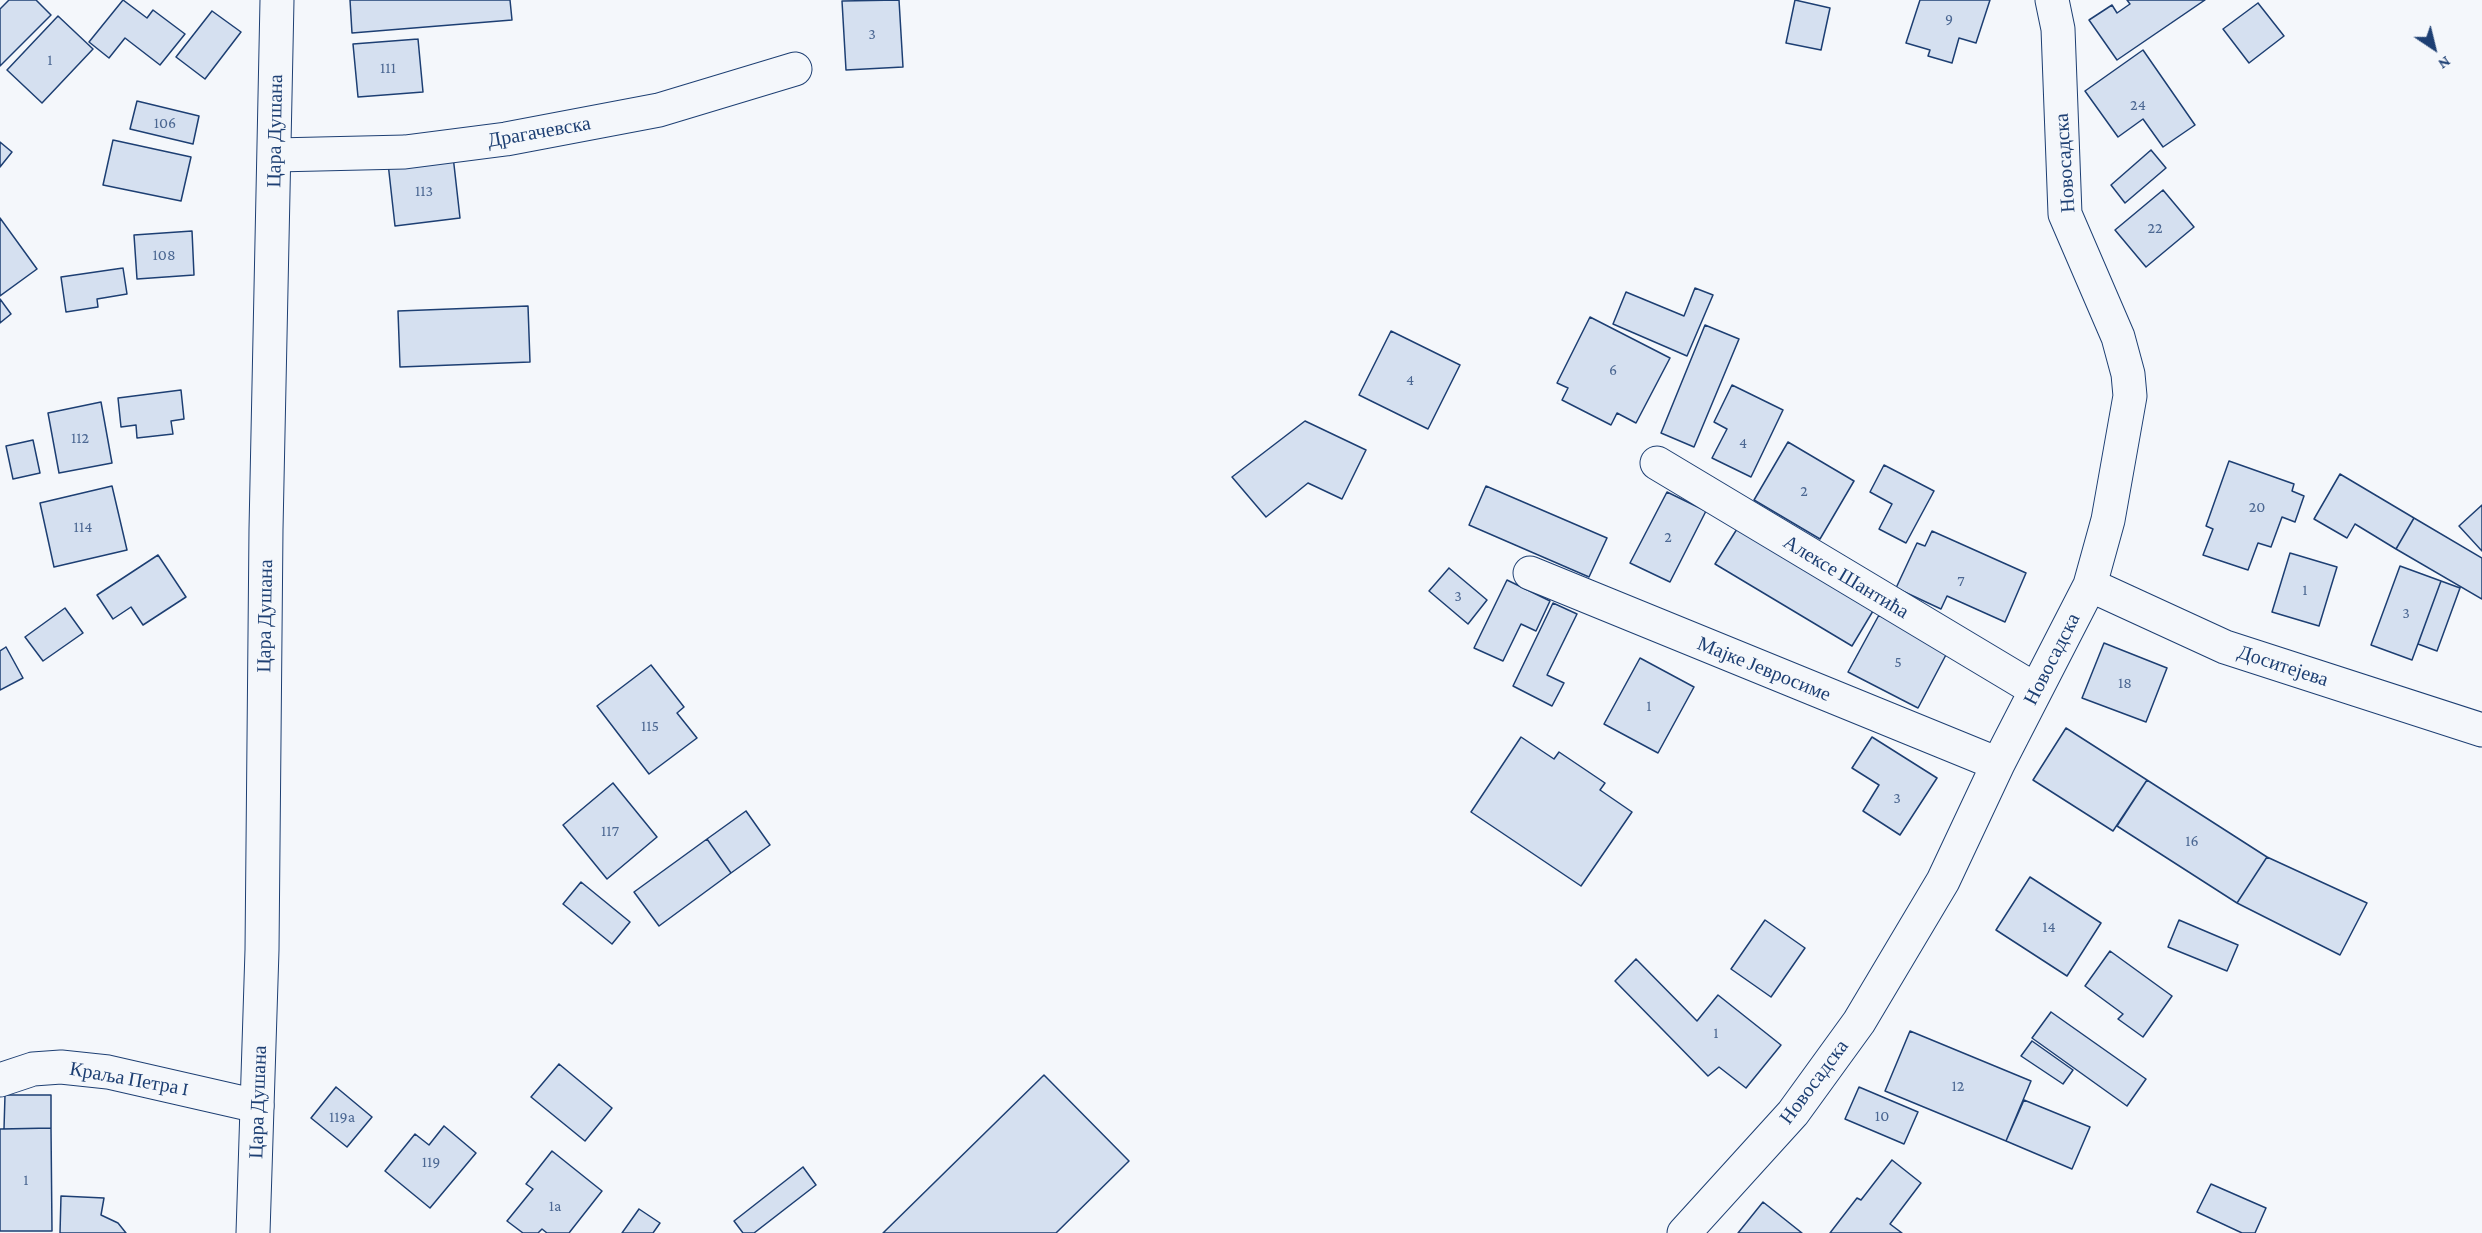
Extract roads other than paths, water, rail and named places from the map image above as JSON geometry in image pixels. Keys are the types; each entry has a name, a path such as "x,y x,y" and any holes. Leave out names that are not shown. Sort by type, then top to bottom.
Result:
{"street":[{"name":"Цара Душана","path":"254,1233 262,960 266,505 276,155 277,0"},
{"name":"Новосадска","path":"1684,1233 1792,1113 1859,1022 1943,881 1998,764 2090,585 2108,520 2130,396 2128,374 2118,337 2065,214 2058,28 2052,0"},
{"name":"Драгачевска","path":"276,155 405,152 506,140 659,110 795,69"},
{"name":"Алексе Шантића","path":"1657,463 2036,690"},
{"name":"Мајке Јевросиме","path":"1530,573 1998,764"},
{"name":"Доситејева","path":"2090,585 2225,647 2482,730"},
{"name":"Краља Петра I","path":"0,1080 33,1069 62,1067 108,1072 257,1106"}]}
